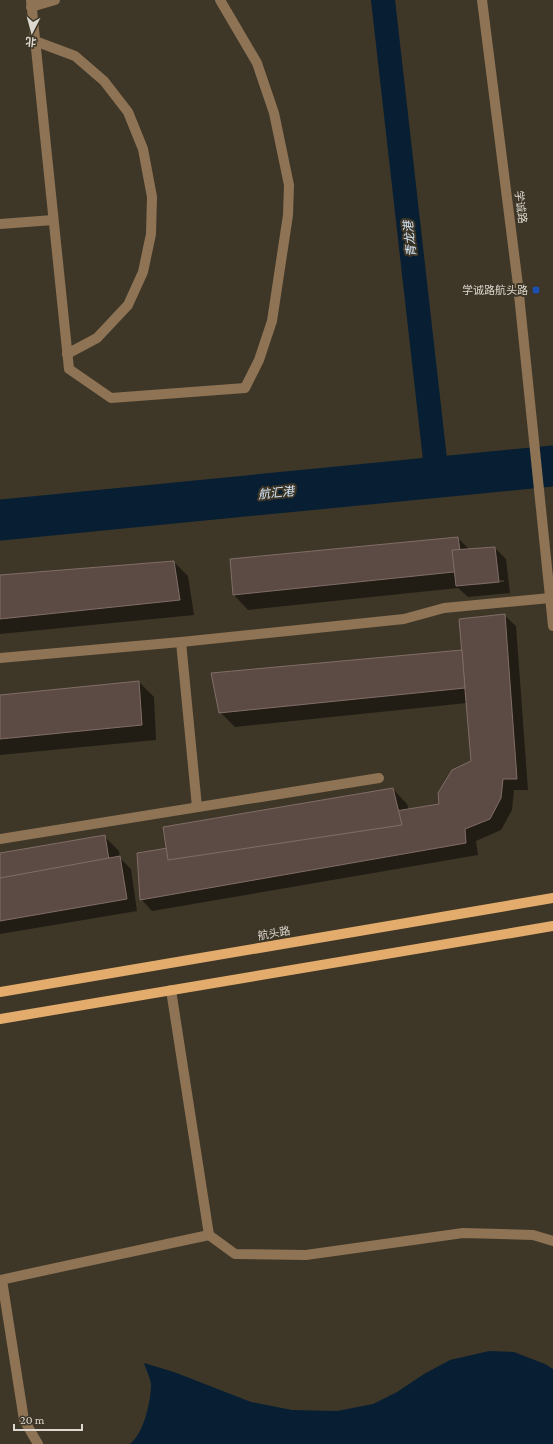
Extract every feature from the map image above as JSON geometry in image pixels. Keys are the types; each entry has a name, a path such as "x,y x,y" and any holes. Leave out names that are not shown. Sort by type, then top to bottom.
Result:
{"main road":[{"name":"航头路","path":"0,992 553,898"},
{"path":"0,1019 553,926"}],"street":[{"path":"55,0 31,4 69,370 110,398 245,388 259,360 272,321 288,215 289,185 274,113 257,63 220,0"},
{"name":"学诚路","path":"482,0 518,285 533,418 553,626"},
{"path":"35,41 75,56 104,81 128,112 143,149 152,197 151,234 143,272 128,305 96,338 67,354"},
{"path":"0,224 53,220"},
{"path":"0,658 182,642 404,619 444,608 550,598"},
{"path":"182,642 197,807"},
{"path":"0,839 380,778"},
{"path":"172,990 209,1235 235,1254 306,1255 463,1233 533,1235 553,1241"},
{"path":"38,1444 24,1420 1,1280 209,1235"}],"water":[{"path":"489,1351 514,1352 545,1364 553,1369 553,1444 130,1444 135,1439 143,1425 150,1399 151,1384 144,1363 174,1372 251,1402 292,1410 337,1411 373,1404 397,1392 424,1374 450,1360"}],"building":[{"path":"458,537 463,571 233,595 230,559"},
{"path":"495,547 499,582 456,586 452,550"},
{"path":"174,561 180,600 0,619 0,575"},
{"path":"505,614 517,779 503,779 501,798 490,819 465,829 466,843 140,900 137,853 439,804 438,793 452,770 471,761 459,619"},
{"path":"462,650 465,688 219,713 211,673"},
{"path":"139,681 142,725 0,739 0,695"},
{"path":"393,788 402,825 168,860 163,827"},
{"path":"105,835 111,872 0,890 0,853"},
{"path":"120,856 127,899 0,921 0,878"}],"waterway":[{"name":"青龙港","path":"383,0 437,477"},
{"name":"航汇港","path":"0,520 553,466"}],"place":[{"name":"学诚路航头路","path":"536,290"}]}
